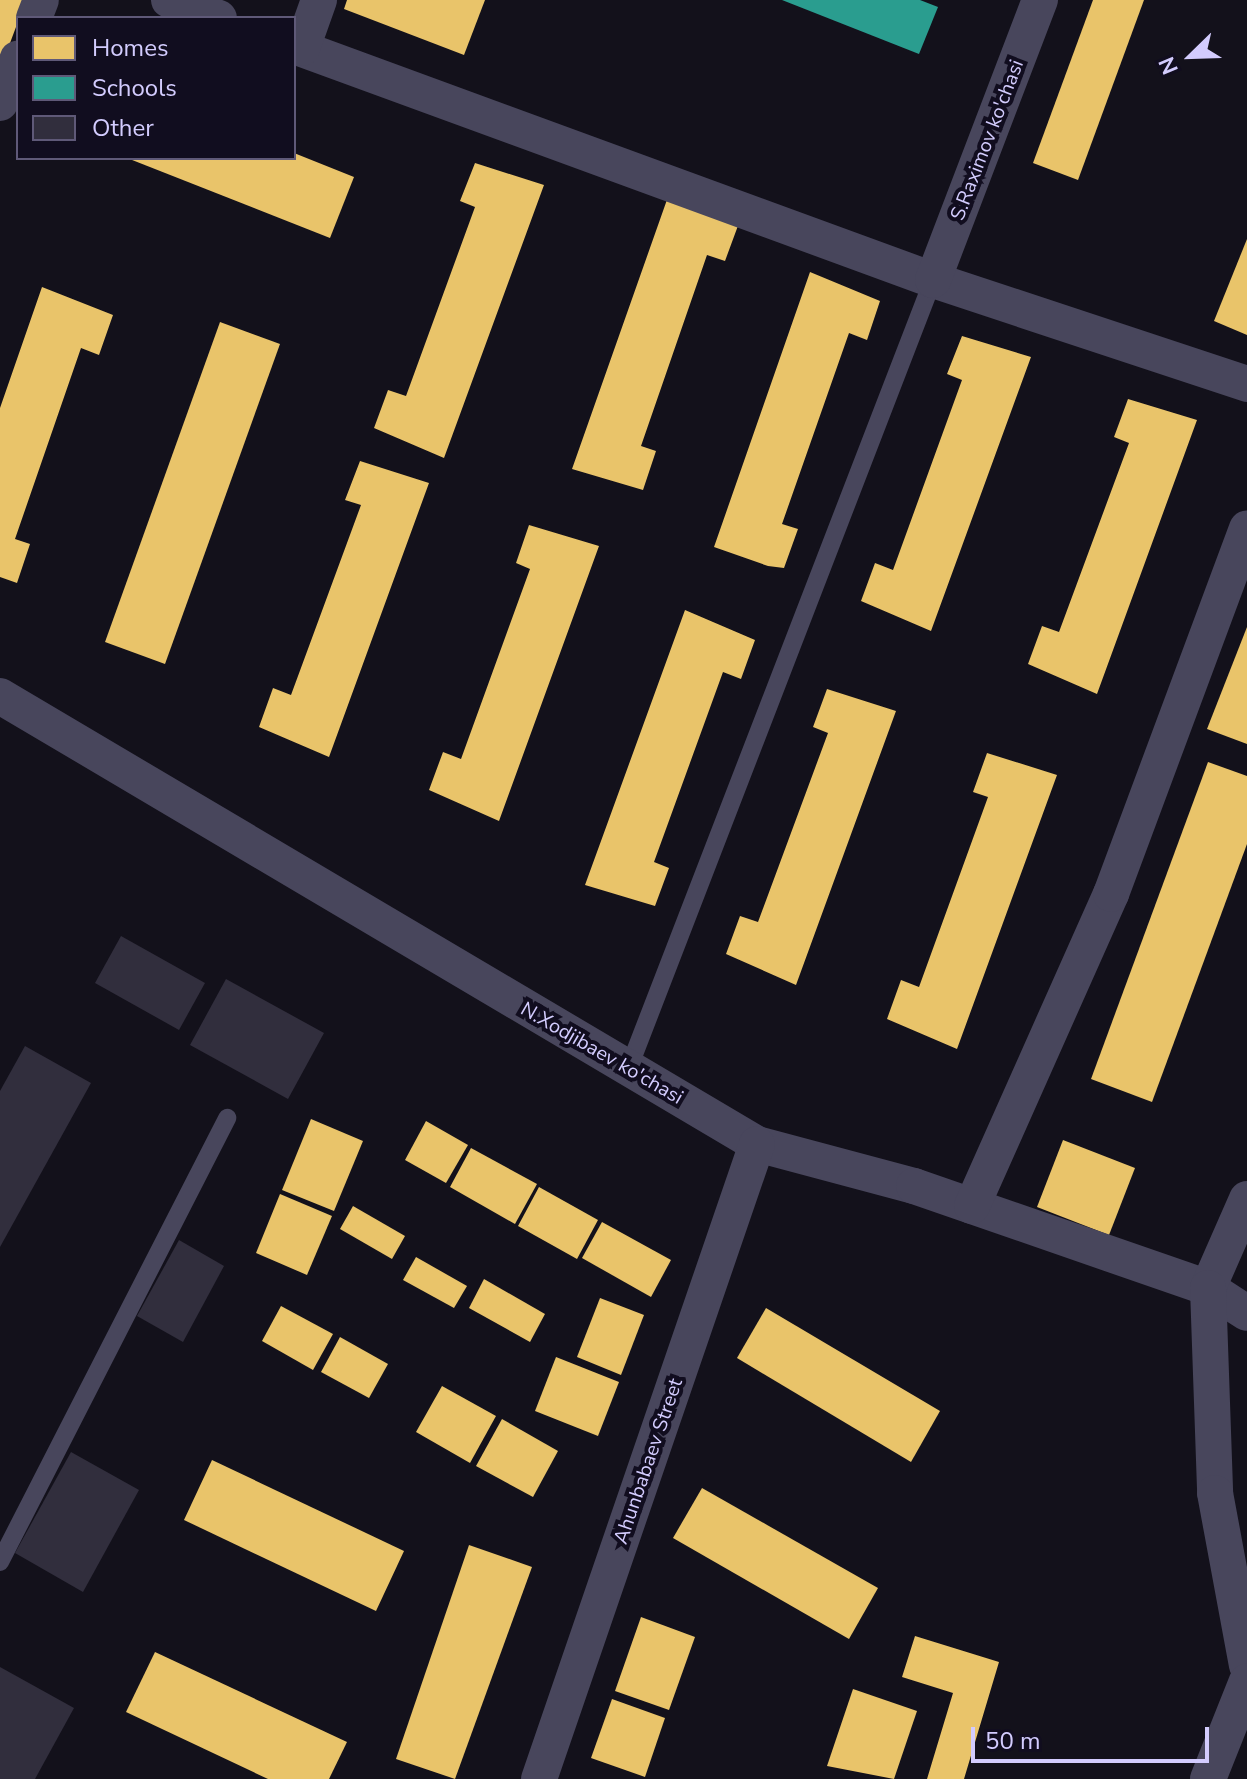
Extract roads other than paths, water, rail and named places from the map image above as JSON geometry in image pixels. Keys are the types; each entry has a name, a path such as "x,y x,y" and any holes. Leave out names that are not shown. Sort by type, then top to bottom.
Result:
{"street":[{"path":"169,0 213,16"},
{"path":"319,0 298,47 933,280 1247,384"},
{"name":"S.Raximov ko'chasi","path":"933,280 1040,0"},
{"path":"0,103 16,63"},
{"path":"972,1206 1111,894 1247,528"},
{"name":"N.Xodjibaev ko'chasi","path":"0,696 757,1144 972,1206 1208,1288 1247,1313"},
{"name":"Ahunbabaev Street","path":"539,1779 757,1144"},
{"path":"1247,1199 1208,1288 1215,1493 1247,1665"},
{"path":"1208,1779 1247,1681"}],"lane":[{"path":"628,1070 933,280"},
{"path":"0,1562 227,1118"}]}
